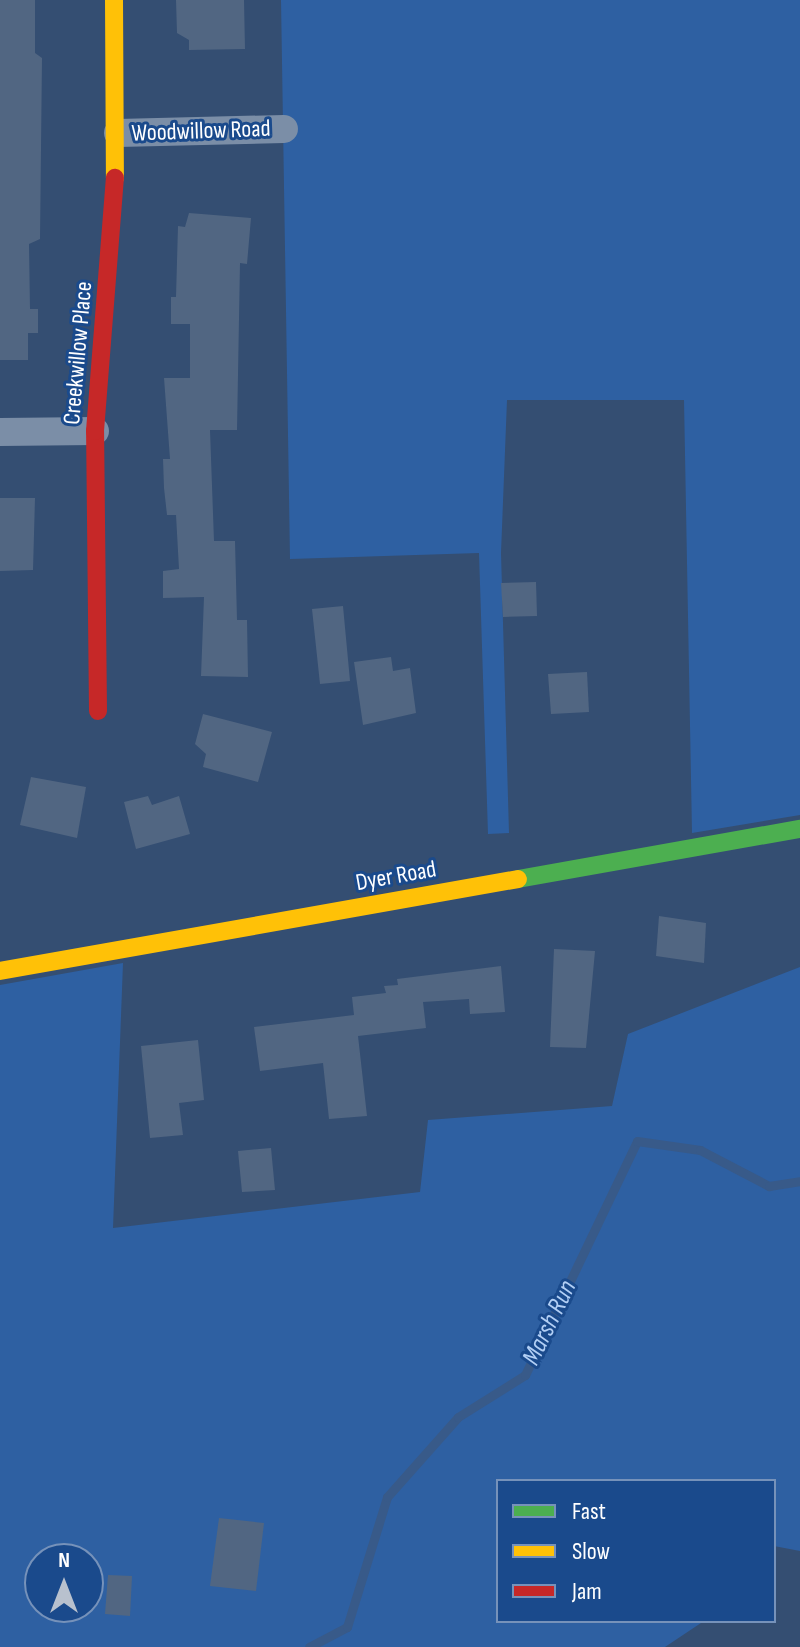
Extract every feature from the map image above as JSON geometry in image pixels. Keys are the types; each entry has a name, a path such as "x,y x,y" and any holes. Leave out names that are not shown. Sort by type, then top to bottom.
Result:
{"street":[{"name":"Creekwillow Place","path":"98,711 95,431 118,133 114,0"},
{"name":"Woodwillow Road","path":"118,133 284,129"},
{"path":"0,432 95,431"},
{"name":"Dyer Road","path":"0,971 800,829"}],"shaded area":[{"path":"281,0 800,0 800,815 692,833 684,400 507,400 501,553 509,833 488,834 479,553 290,559"},
{"path":"123,963 113,1228 420,1192 428,1120 612,1106 628,1034 800,967 800,1551 776,1546 776,1479 496,1479 496,1623 701,1623 665,1647 0,1647 0,985"}],"building":[{"path":"0,0 35,0 35,53 42,58 40,239 29,244 30,309 38,309 38,333 28,333 28,360 0,360"},
{"path":"176,0 244,0 245,49 189,50 189,40 177,33"},
{"path":"189,213 251,218 247,264 240,263 237,430 210,430 214,541 235,541 237,620 247,620 248,677 201,676 204,597 163,598 163,571 179,569 176,515 167,515 164,488 163,459 170,459 164,378 190,378 190,324 171,324 171,297 176,297 178,226 185,227"},
{"path":"0,498 35,498 33,570 0,571"},
{"path":"536,582 537,616 503,617 501,583"},
{"path":"343,606 350,681 320,684 312,609"},
{"path":"391,657 393,671 410,668 416,713 363,725 354,662"},
{"path":"587,672 589,712 551,714 548,674"},
{"path":"203,714 272,732 258,782 203,767 206,754 195,744"},
{"path":"31,777 86,787 77,838 20,825"},
{"path":"148,796 152,805 179,796 190,834 136,849 124,802"},
{"path":"659,916 706,923 704,963 656,956"},
{"path":"554,949 595,951 586,1048 550,1047"},
{"path":"501,966 505,1012 470,1014 469,999 423,1002 426,1028 358,1036 367,1116 329,1119 323,1063 260,1071 254,1027 354,1015 352,997 386,993 384,986 398,985 397,979"},
{"path":"198,1040 204,1100 179,1103 183,1135 150,1138 141,1046"},
{"path":"271,1148 275,1190 242,1192 238,1151"},
{"path":"219,1518 264,1523 256,1591 210,1586"},
{"path":"108,1575 132,1576 130,1616 105,1614"}],"waterway":[{"name":"Marsh Run","path":"309,1647 347,1627 387,1497 458,1417 525,1375 637,1141 700,1150 769,1186 800,1181"}],"traffic: fast":[{"path":"518,879 800,829"}],"traffic: slow":[{"path":"114,0 115,178"},
{"path":"0,971 518,879"}],"traffic: jam":[{"path":"98,711 95,431 115,178"}]}
